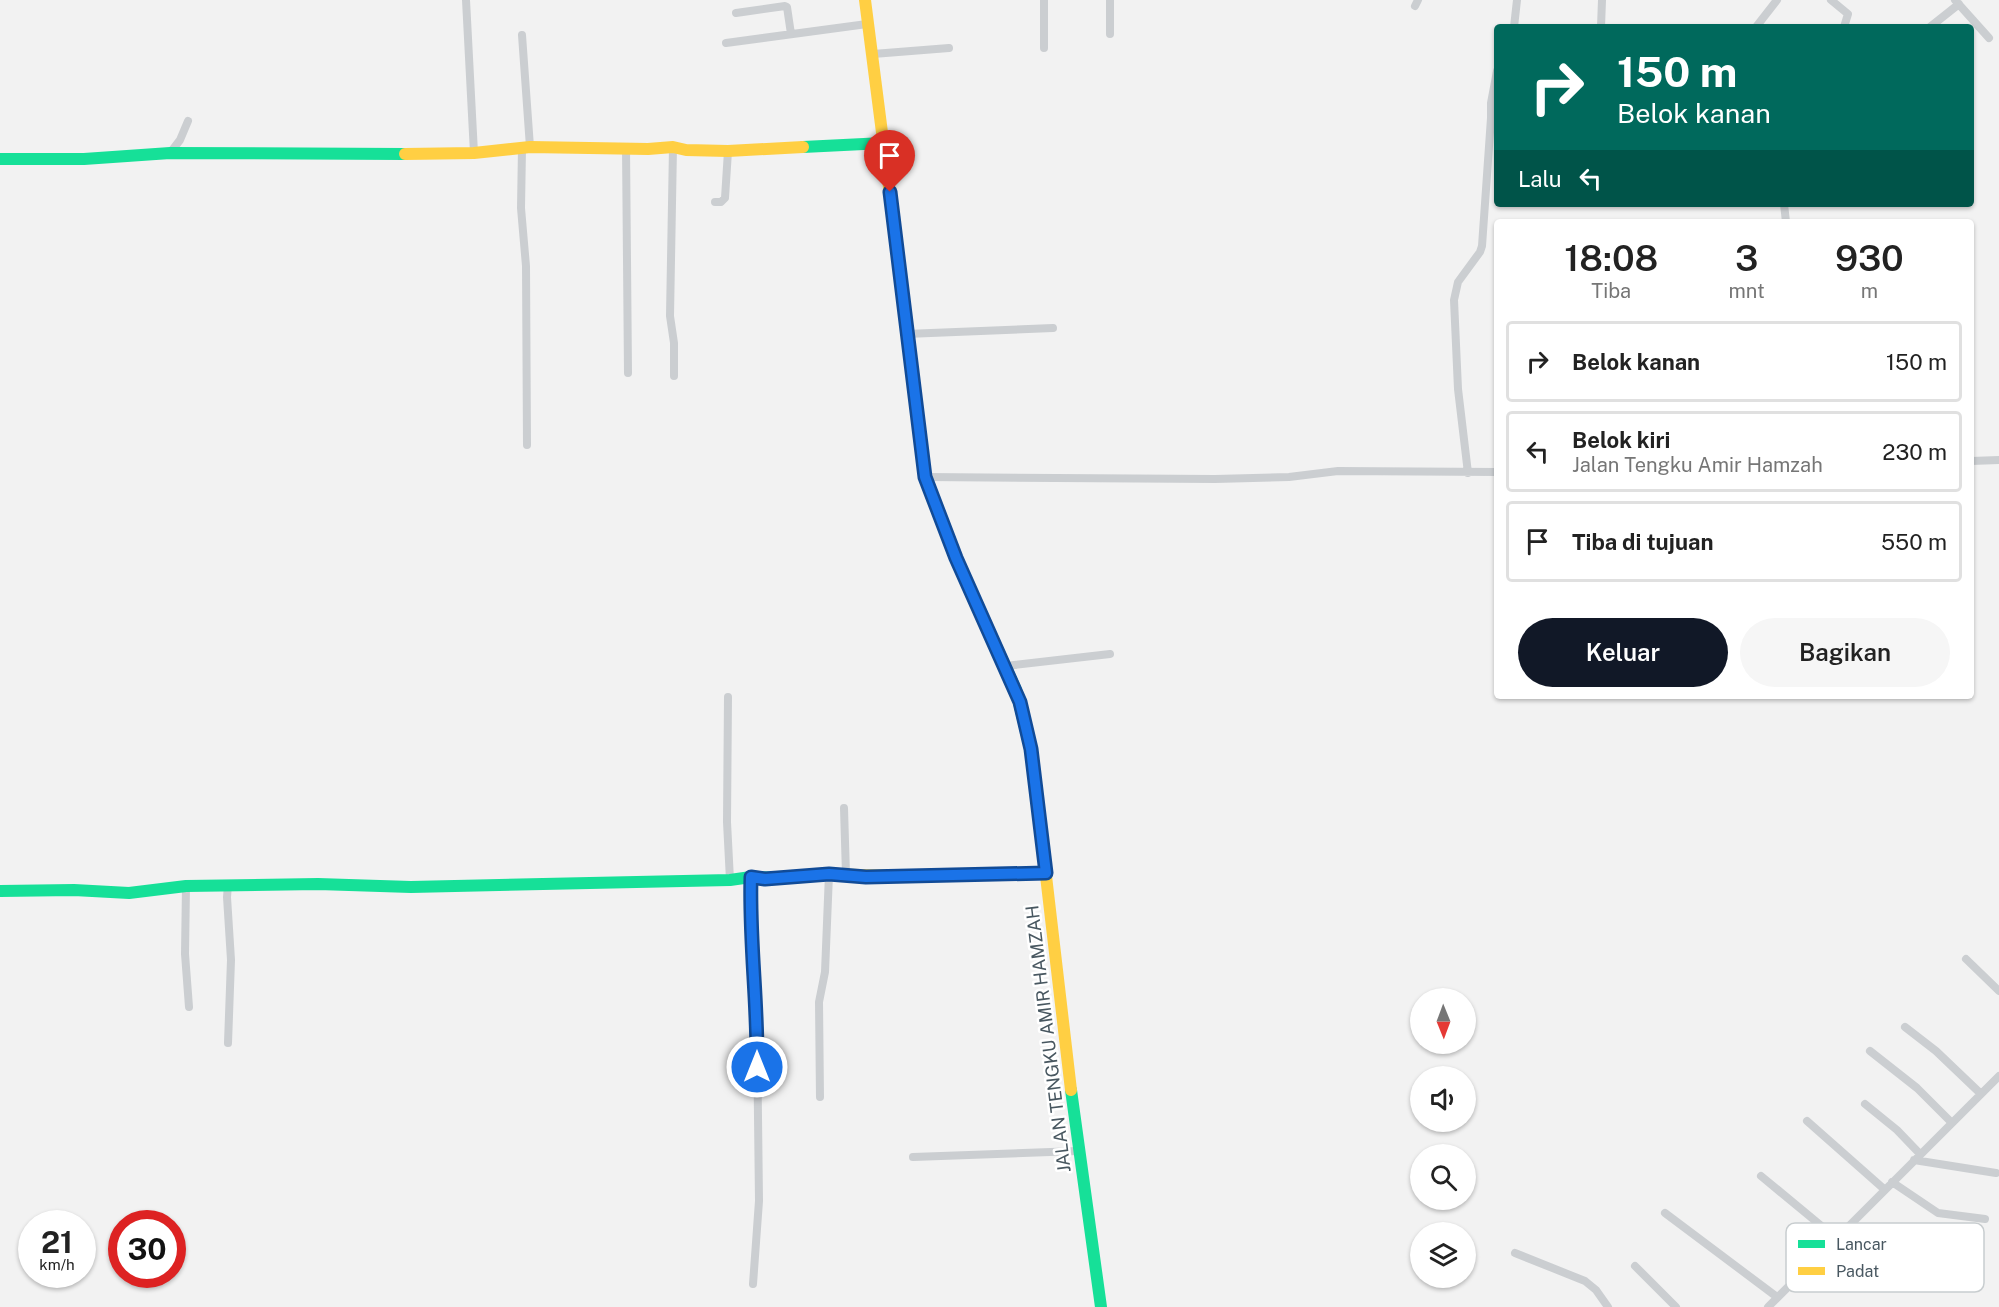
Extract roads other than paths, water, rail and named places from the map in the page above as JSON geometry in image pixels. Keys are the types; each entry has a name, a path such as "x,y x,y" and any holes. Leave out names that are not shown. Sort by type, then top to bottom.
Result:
{"main road":[{"name":"JALAN TENGKU AMIR HAMZAH","path":"865,0 925,477 986,629 1006,666 1020,702 1028,733 1078,1150 1101,1307"},
{"path":"0,159 84,159 170,153 324,155 474,153 526,147 648,149 673,147 686,150 729,151 884,143"},
{"path":"0,891 74,890 129,893 186,886 228,885 318,884 411,887 730,880 751,877 795,879 829,874 866,877 1046,873"}],"street":[{"path":"466,0 474,153"},
{"path":"1044,0 1044,48"},
{"path":"1110,0 1110,34"},
{"path":"1514,24 1517,0"},
{"path":"1601,24 1602,0"},
{"path":"1757,24 1777,0"},
{"path":"1831,0 1848,14 1845,24"},
{"path":"1933,24 1957,2 1989,38"},
{"path":"736,14 788,7 791,34"},
{"path":"726,43 867,24"},
{"path":"522,35 526,147 521,208 526,266 526,445"},
{"path":"873,54 949,48"},
{"path":"1468,473 1458,389 1454,300 1458,282 1482,246 1494,87"},
{"path":"170,153 188,121"},
{"path":"626,147 628,373"},
{"path":"673,147 670,316 674,344 674,376"},
{"path":"715,202 721,202 725,198 729,151"},
{"path":"906,334 1053,328"},
{"path":"1974,461 1999,460"},
{"path":"925,477 1215,478 1289,477 1338,471 1468,473 1494,471"},
{"path":"1006,666 1110,654"},
{"path":"728,697 730,880"},
{"path":"844,808 846,875"},
{"path":"820,1097 819,1002 825,972 829,874"},
{"path":"751,877 749,924 757,1033 759,1201 753,1284"},
{"path":"228,885 226,897 231,960 228,1043"},
{"path":"186,886 184,954 189,1007"},
{"path":"1966,958 1999,991"},
{"path":"1905,1027 1936,1051 1980,1093"},
{"path":"1870,1050 1917,1088 1952,1123"},
{"path":"1851,1223 1980,1093 1995,1085 1999,1076"},
{"path":"1865,1104 1897,1130 1917,1157 1996,1173"},
{"path":"1807,1121 1884,1189"},
{"path":"913,1157 1078,1150"},
{"path":"1761,1176 1821,1223"},
{"path":"1892,1182 1938,1213 1985,1219"},
{"path":"1665,1213 1777,1297"},
{"path":"1515,1253 1585,1281 1596,1290 1608,1307"},
{"path":"1635,1266 1676,1307"},
{"path":"1768,1307 1786,1288"}]}
